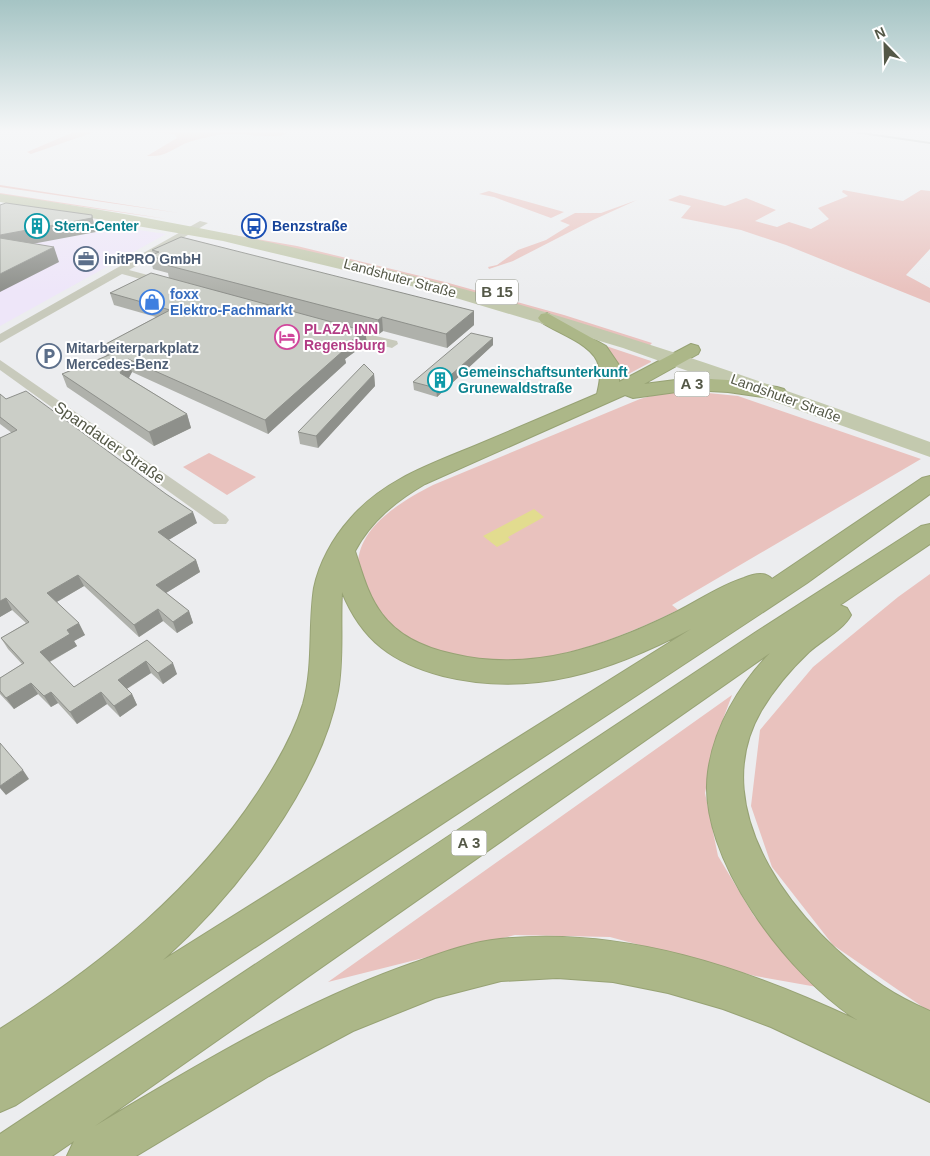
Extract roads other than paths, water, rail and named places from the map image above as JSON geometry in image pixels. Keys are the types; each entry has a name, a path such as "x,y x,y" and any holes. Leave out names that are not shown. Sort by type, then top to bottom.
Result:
{"highway":[{"path":"547,318 560,329 593,344 601,352 609,365 607,397"},
{"name":"A 3","path":"0,1055 42,1028 106,981 169,928 226,869 260,824 290,774 310,730 322,690 328,587 341,550 356,526 391,494 417,478 607,397 683,355"},
{"name":"A 3","path":"607,397 691,384 728,386 777,393"},
{"path":"0,1088 797,576 930,484"},
{"name":"A 3","path":"10,1156 767,640 930,532"},
{"path":"341,550 352,587 366,614 381,633 408,652 457,670 502,675 551,670 601,656 646,640 752,585 797,576"},
{"path":"930,550 848,609 812,631 781,661 750,701 737,726 733,735 724,775 728,814 745,860 771,907 811,954 861,997 930,1035"},
{"path":"92,1156 296,1036 378,996 452,971 501,960 568,958 647,967 723,987 806,1020 930,1079"}],"main road":[{"name":"Landshuter Straße","path":"0,192 340,252 558,309 930,450"},
{"name":"Landshuter Straße","path":"0,198 196,226 324,258 683,355 930,433"}],"street":[{"path":"0,340 196,226"},
{"path":"119,270 175,286"},
{"path":"328,328 392,344"},
{"name":"Spandauer Straße","path":"0,364 220,520"}],"place":[{"name":"Stern-Center","path":"37,226"},
{"name":"Benzstraße","path":"254,226"},
{"name":"initPRO GmbH","path":"86,259"},
{"name":"foxx Elektro-Fachmarkt","path":"152,302"},
{"name":"PLAZA INN Regensburg","path":"287,337"},
{"name":"Mitarbeiterparkplatz Mercedes-Benz","path":"49,356"},
{"name":"Gemeinschaftsunterkunft Grunewaldstraße","path":"440,380"}]}
